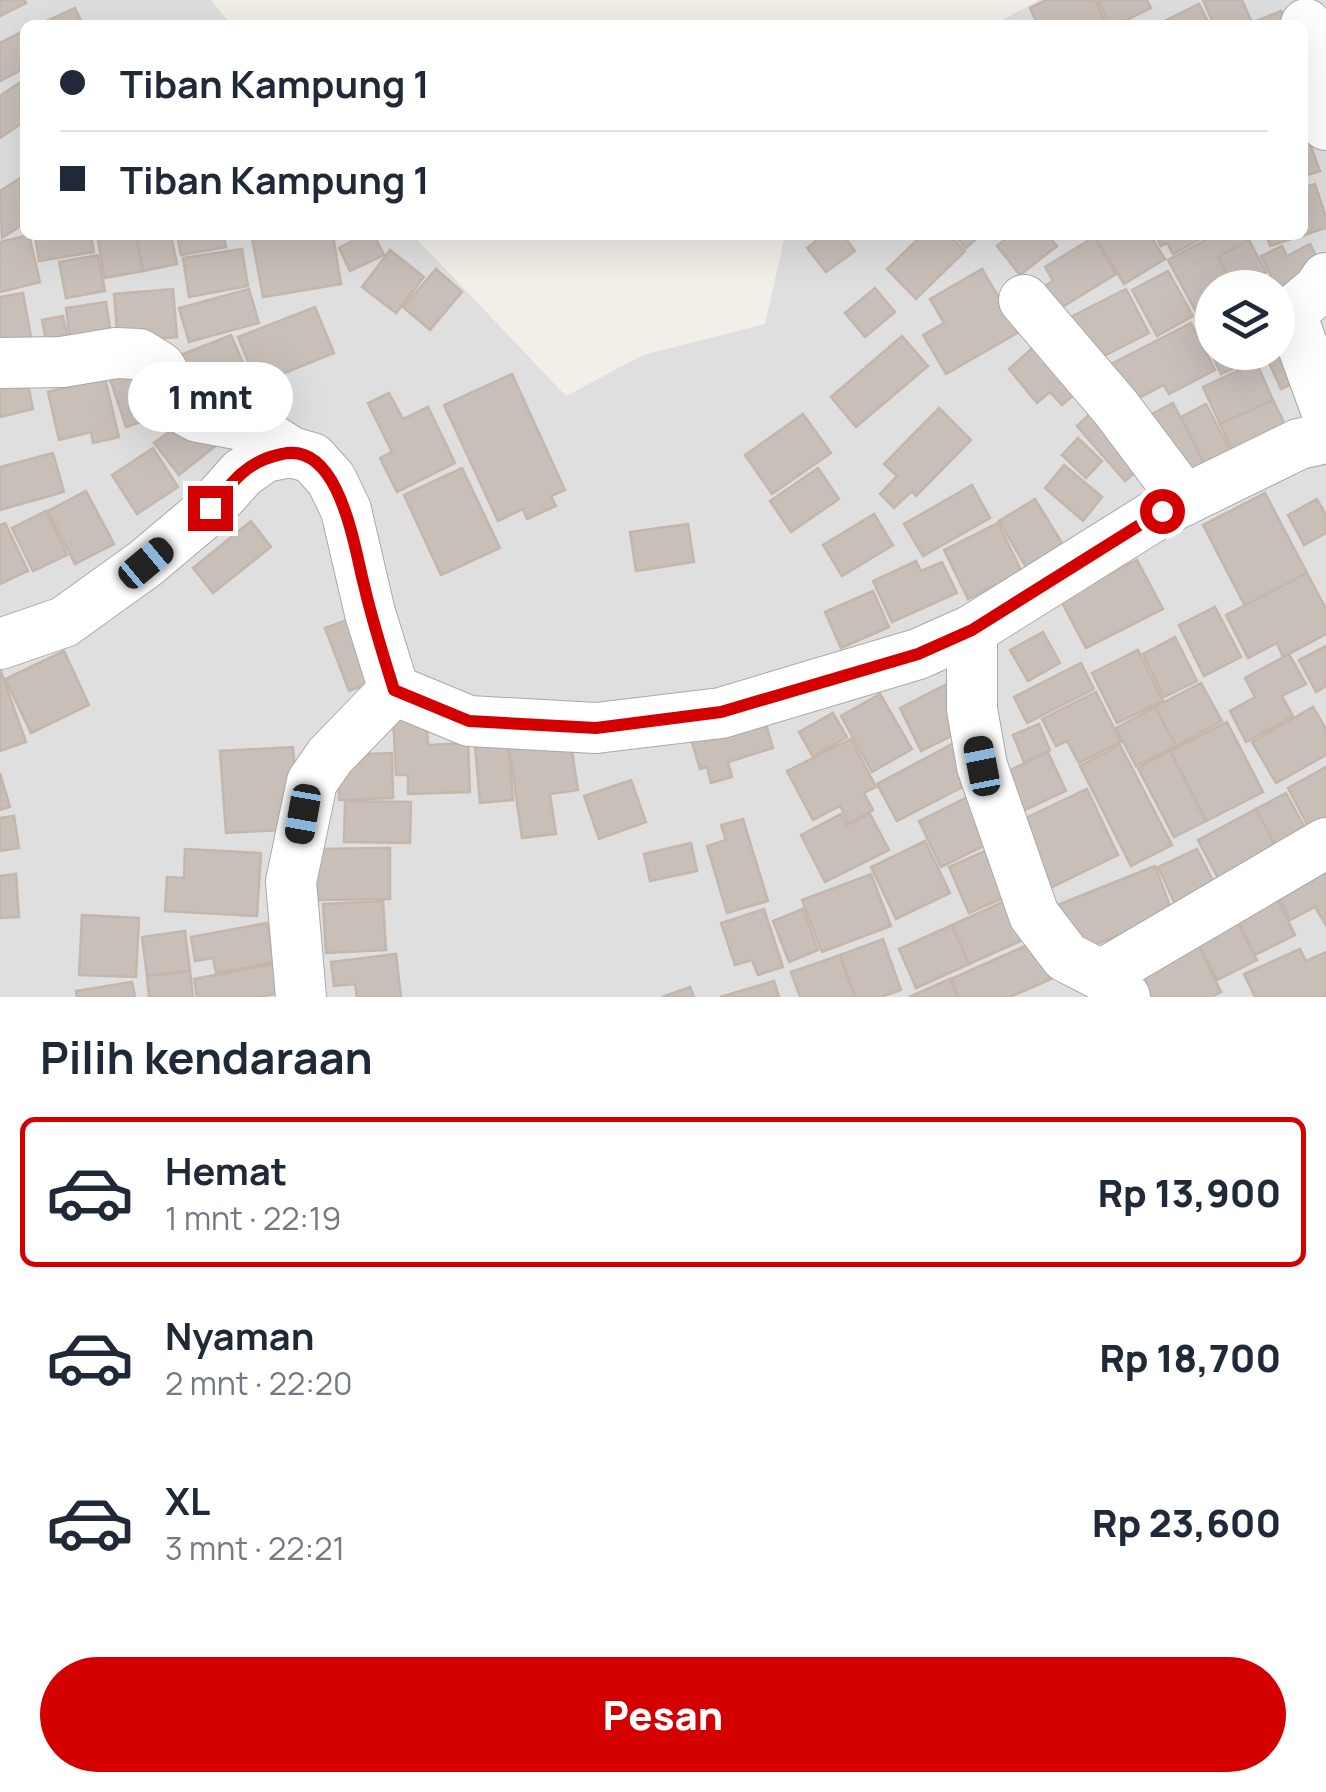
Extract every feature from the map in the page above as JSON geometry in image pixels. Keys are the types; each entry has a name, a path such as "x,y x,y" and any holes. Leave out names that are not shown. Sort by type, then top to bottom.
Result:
{"street":[{"path":"1308,32 1326,125"},
{"path":"1326,278 1294,310 1295,324 1326,410"},
{"path":"1024,300 1116,408 1185,500"},
{"path":"0,363 62,362 116,353 139,354 160,367 184,410 198,418 252,427 290,452 312,458 331,479 346,510 370,612 394,690"},
{"path":"394,690 469,721 596,728 721,712 918,654 972,630 1162,511 1299,444 1326,438"},
{"path":"0,644 64,622 146,563 210,508 242,472 265,457 290,452"},
{"path":"972,630 972,709 982,766 1034,915 1066,957 1113,986 1326,843"},
{"path":"301,997 291,882 312,782 330,756 394,690"}],"shaded area":[{"path":"0,0 211,0 227,20 20,20 20,240 418,240 566,396 643,355 765,324 784,240 1308,240 1308,20 1002,20 1040,0 1326,0 1326,997 0,997"}],"building":[{"path":"0,0 24,0 26,3 0,16"},
{"path":"1046,0 1095,0 1105,20 1036,20 1030,8"},
{"path":"1098,0 1147,0 1151,8 1127,20 1108,20"},
{"path":"1203,0 1242,0 1251,20 1212,20"},
{"path":"1199,4 1207,20 1166,20"},
{"path":"75,8 81,20 49,20"},
{"path":"1281,11 1285,20 1259,20"},
{"path":"20,33 20,71 0,81 0,43"},
{"path":"20,84 20,124 0,138 0,96"},
{"path":"1308,139 1320,171 1308,175"},
{"path":"20,178 20,226 2,238 0,191"},
{"path":"1315,184 1326,228 1308,234 1308,186"},
{"path":"20,237 30,240 40,282 0,292 0,242"},
{"path":"36,240 92,240 94,252 39,261"},
{"path":"98,240 137,240 143,271 105,278"},
{"path":"137,240 172,240 177,264 143,271"},
{"path":"178,240 224,240 226,247 181,255"},
{"path":"252,240 334,240 341,284 263,297"},
{"path":"354,240 376,240 384,255 350,271 339,248"},
{"path":"817,240 847,240 855,251 826,272 807,248"},
{"path":"917,240 954,240 965,251 916,299 887,269"},
{"path":"959,240 975,240 966,248"},
{"path":"1004,240 1052,240 1057,246 1020,275 997,246"},
{"path":"1089,240 1096,240 1116,274 1059,309 1045,286 1053,281 1045,267"},
{"path":"1097,240 1153,240 1165,259 1124,284"},
{"path":"1158,240 1199,240 1173,254 1167,243 1161,246"},
{"path":"1206,240 1249,240 1218,257 1225,270 1195,270 1195,310 1168,260"},
{"path":"1249,240 1265,270 1225,270 1218,257"},
{"path":"1268,240 1289,240 1270,246"},
{"path":"1310,244 1326,274 1295,289 1295,270 1268,270 1261,256 1282,246 1287,256"},
{"path":"242,249 248,286 189,297 183,258"},
{"path":"390,250 424,277 396,313 362,287"},
{"path":"98,255 105,291 66,298 59,262"},
{"path":"436,269 462,292 430,330 403,307"},
{"path":"982,269 1019,332 946,374 923,335 944,323 930,299"},
{"path":"1168,271 1193,316 1157,336 1132,290"},
{"path":"875,288 895,312 865,337 845,313"},
{"path":"173,289 177,337 118,342 114,294"},
{"path":"249,289 259,323 189,342 179,308"},
{"path":"1126,289 1149,333 1088,364 1065,320"},
{"path":"23,293 33,348 0,355 0,297"},
{"path":"106,302 112,342 71,348 66,308"},
{"path":"315,307 334,353 257,384 238,337"},
{"path":"63,316 68,340 47,345 42,320"},
{"path":"1191,323 1195,331 1195,370 1215,370 1169,394 1164,385 1127,404 1107,366"},
{"path":"1048,334 1089,382 1062,405 1050,392 1037,403 1009,369"},
{"path":"231,335 248,374 184,400 168,360"},
{"path":"902,336 928,366 856,427 831,397"},
{"path":"1295,348 1312,374 1281,389 1272,370 1295,370"},
{"path":"145,364 162,415 126,427 109,376"},
{"path":"1239,370 1260,370 1273,400 1220,424 1203,387"},
{"path":"26,374 33,409 0,417 0,380"},
{"path":"512,374 565,490 551,496 556,506 527,519 523,509 498,521 444,405"},
{"path":"105,378 119,437 93,443 91,432 59,440 48,392"},
{"path":"389,393 403,419 428,407 455,463 397,492 380,458 392,452 368,403"},
{"path":"1273,400 1288,431 1235,455 1220,424"},
{"path":"1104,401 1153,457 1125,481 1077,426"},
{"path":"1173,403 1205,465 1178,479 1146,417"},
{"path":"1206,404 1231,452 1205,465 1181,417"},
{"path":"939,408 971,440 916,496 912,491 894,508 880,494 897,476 884,464"},
{"path":"803,414 831,453 772,494 745,455"},
{"path":"191,415 223,440 179,475 154,443"},
{"path":"1078,438 1102,461 1086,478 1062,455"},
{"path":"153,448 178,487 137,514 112,475"},
{"path":"53,453 64,492 0,510 0,467"},
{"path":"1064,465 1102,497 1083,521 1045,488"},
{"path":"462,468 500,548 441,575 404,495"},
{"path":"818,468 839,499 791,532 770,501"},
{"path":"972,485 990,518 923,556 904,524"},
{"path":"86,491 114,544 75,564 48,511"},
{"path":"1265,493 1307,573 1245,606 1203,525"},
{"path":"1035,499 1064,546 1027,569 999,521"},
{"path":"1317,499 1326,515 1326,533 1304,545 1288,515"},
{"path":"46,511 67,555 33,571 12,528"},
{"path":"874,514 893,545 842,576 823,545"},
{"path":"251,521 271,547 213,593 193,568"},
{"path":"5,523 28,571 0,584 0,525"},
{"path":"998,523 1022,572 968,599 944,550"},
{"path":"688,524 694,562 636,571 630,532"},
{"path":"1137,560 1163,609 1086,648 1060,599"},
{"path":"916,561 921,571 942,562 957,593 892,622 873,581"},
{"path":"1307,573 1326,609 1326,634 1283,657 1277,643 1248,658 1226,615"},
{"path":"873,591 889,627 841,648 825,612"},
{"path":"1215,607 1241,657 1204,676 1179,625"},
{"path":"355,617 379,680 349,691 325,628"},
{"path":"1043,632 1060,663 1028,681 1010,650"},
{"path":"1175,637 1197,681 1164,697 1143,654"},
{"path":"1326,646 1326,686 1316,692 1299,660"},
{"path":"1138,650 1163,701 1117,723 1092,673"},
{"path":"64,651 89,705 31,733 5,679"},
{"path":"1289,654 1306,684 1282,696 1293,716 1246,742 1230,711 1255,697 1245,678"},
{"path":"1081,663 1094,689 1027,723 1014,697"},
{"path":"0,669 26,742 0,751"},
{"path":"1201,683 1222,721 1176,746 1155,707"},
{"path":"947,684 968,728 921,751 900,708"},
{"path":"1096,692 1121,742 1079,763 1067,741 1056,746 1042,719"},
{"path":"880,694 912,749 872,772 841,716"},
{"path":"1155,707 1176,746 1136,766 1116,728"},
{"path":"1313,707 1326,729 1326,755 1276,783 1252,742"},
{"path":"833,713 847,737 813,757 799,732"},
{"path":"426,714 428,745 468,743 470,792 408,794 408,775 396,775 393,716"},
{"path":"763,714 773,748 728,762 732,777 711,783 707,767 700,769 690,736"},
{"path":"1227,722 1263,792 1206,821 1170,751"},
{"path":"1039,724 1050,750 1024,762 1013,735"},
{"path":"569,731 578,790 550,794 556,834 522,838 508,740"},
{"path":"507,732 513,800 480,803 474,735"},
{"path":"851,739 876,787 864,793 873,810 849,823 840,806 813,820 787,771"},
{"path":"956,742 976,780 897,821 877,784"},
{"path":"1120,745 1172,845 1131,866 1080,766"},
{"path":"293,747 299,829 226,833 220,751"},
{"path":"1170,751 1206,821 1174,837 1138,768"},
{"path":"1048,752 1066,791 1014,815 996,777"},
{"path":"392,753 393,798 339,800 338,755"},
{"path":"1326,767 1326,822 1310,830 1288,788"},
{"path":"0,773 10,807 0,810"},
{"path":"631,780 646,822 599,839 584,796"},
{"path":"1087,789 1118,855 1042,892 1011,825"},
{"path":"982,790 1004,836 941,867 919,821"},
{"path":"1286,793 1310,837 1279,853 1256,809"},
{"path":"345,801 411,802 410,843 344,842"},
{"path":"1256,809 1279,853 1221,884 1198,840"},
{"path":"841,814 847,825 870,814 889,850 825,882 801,835"},
{"path":"14,816 19,848 0,851 0,818"},
{"path":"743,819 768,901 727,913 707,846 726,840 721,825"},
{"path":"925,841 950,893 896,919 871,867"},
{"path":"691,843 697,871 650,881 644,854"},
{"path":"390,848 390,899 316,900 315,849"},
{"path":"992,848 1012,894 969,913 949,867"},
{"path":"185,849 261,853 257,916 165,911 167,877 184,878"},
{"path":"1197,849 1217,889 1177,908 1158,867"},
{"path":"1326,859 1326,925 1315,907 1290,920 1274,886"},
{"path":"1155,866 1173,914 1074,953 1055,906"},
{"path":"16,874 19,917 0,918 0,876"},
{"path":"871,874 891,926 822,952 802,900"},
{"path":"1272,888 1295,935 1255,955 1232,907"},
{"path":"1014,897 1032,936 969,964 952,925"},
{"path":"383,901 386,950 326,953 323,904"},
{"path":"764,909 783,967 758,975 752,960 735,965 721,923"},
{"path":"803,909 818,950 789,962 773,921"},
{"path":"1233,914 1257,960 1217,980 1194,934"},
{"path":"82,915 139,918 136,977 79,975"},
{"path":"267,923 274,962 216,973 213,958 195,961 191,937"},
{"path":"952,925 969,964 916,988 899,949"},
{"path":"185,931 190,971 147,976 142,937"},
{"path":"1194,936 1221,992 1211,997 1147,997 1132,967"},
{"path":"883,939 901,990 881,997 855,997 840,955"},
{"path":"1034,942 1051,979 1010,997 959,997 951,979"},
{"path":"1300,949 1306,961 1326,952 1326,997 1255,997 1244,974"},
{"path":"396,954 401,997 357,997 355,984 334,986 331,962"},
{"path":"840,955 855,997 800,997 791,972"},
{"path":"274,964 279,993 260,997 197,997 194,979"},
{"path":"190,971 193,997 149,997 147,976"},
{"path":"950,979 957,997 909,997"},
{"path":"774,981 779,997 720,997"},
{"path":"132,982 135,997 77,997 76,991"},
{"path":"690,987 694,997 662,997"}],"route":[{"path":"210,508 242,472 265,457 290,452 312,458 331,479 346,510 370,612 394,690 469,721 596,728 721,712 918,654 972,630 1162,511"}]}
